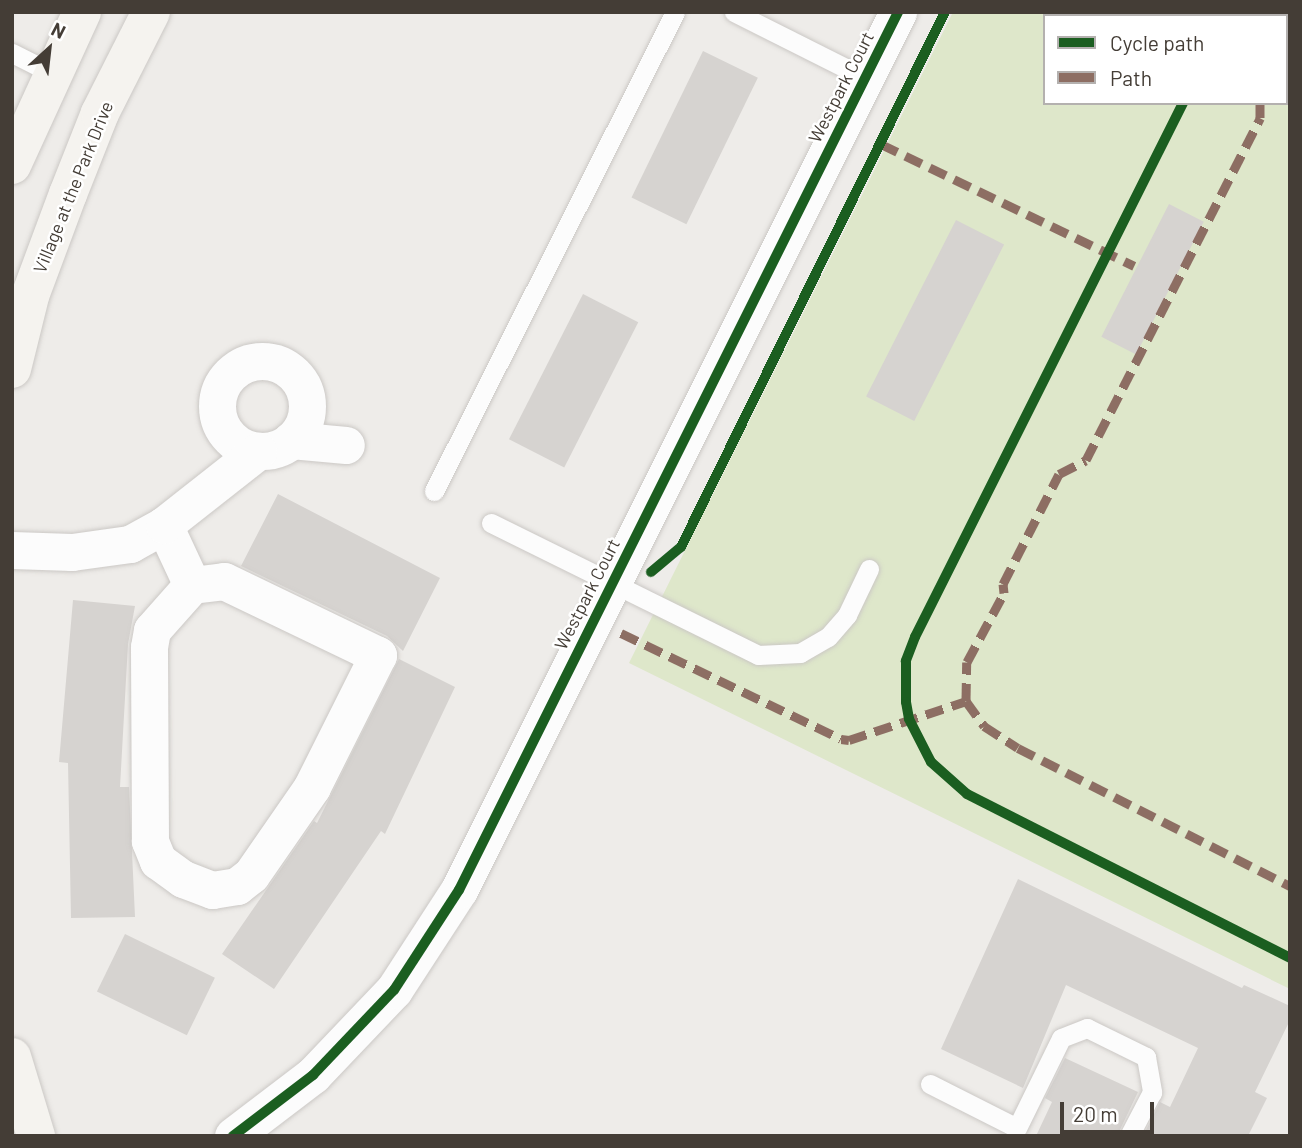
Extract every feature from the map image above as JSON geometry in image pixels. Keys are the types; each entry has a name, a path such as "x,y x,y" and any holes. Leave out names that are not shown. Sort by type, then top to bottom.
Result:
{"street":[{"path":"12,166 82,12"},
{"name":"Village at the Park Drive","path":"12,369 30,296 68,194 100,113 151,12"},
{"name":"Westpark Court","path":"233,1136 313,1075 394,990 459,890 898,12"},
{"path":"12,550 72,552 130,544 164,525 271,434"},
{"path":"164,525 192,585"},
{"path":"224,581 378,655 312,787 259,864 237,886 212,890 183,879 158,861 150,841 149,647 152,629 192,585 224,581"},
{"path":"12,1057 36,1136"}],"lane":[{"path":"434,491 675,12"},
{"path":"734,12 865,78"},
{"path":"12,53 52,73"},
{"path":"491,523 742,651 777,656 800,653 828,637 847,615 869,569"},
{"path":"930,1084 1014,1132 1061,1038 1087,1028 1146,1057 1152,1092 1129,1136"}],"green space":[{"path":"953,12 1290,12 1290,989 629,663"}],"building":[{"path":"703,51 758,78 686,224 632,198"},
{"path":"1169,204 1204,222 1136,354 1101,337"},
{"path":"956,220 1004,245 914,421 866,396"},
{"path":"583,294 638,322 564,467 509,439"},
{"path":"278,494 440,578 403,651 387,636 241,566"},
{"path":"73,600 135,606 128,644 120,787 129,787 135,917 71,918 68,763 59,762"},
{"path":"399,659 455,687 385,834 381,831 274,989 222,954 314,821 317,823"},
{"path":"1018,879 1242,988 1244,985 1290,1006 1290,1020 1255,1092 1267,1098 1248,1136 1143,1136 1160,1102 1170,1107 1198,1048 1066,985 1023,1088 941,1049"},
{"path":"125,934 215,978 187,1035 97,992"},
{"path":"1065,1058 1138,1092 1117,1136 1036,1136 1052,1102 1045,1098"}],"marked path":[{"path":"1288,22 1290,19"},
{"path":"966,701 967,662 1004,593 1003,584 1059,474 1086,460 1260,118 1260,105"},
{"path":"881,144 1134,266"},
{"path":"621,633 841,739 849,740 966,701 984,726 1018,748 1290,886"}],"cycle path":[{"path":"233,1136 313,1075 394,990 459,890 898,12"},
{"path":"651,572 681,547 945,12"},
{"path":"1182,105 915,637 906,661 906,702 909,719 931,762 967,794 1290,958"}]}
